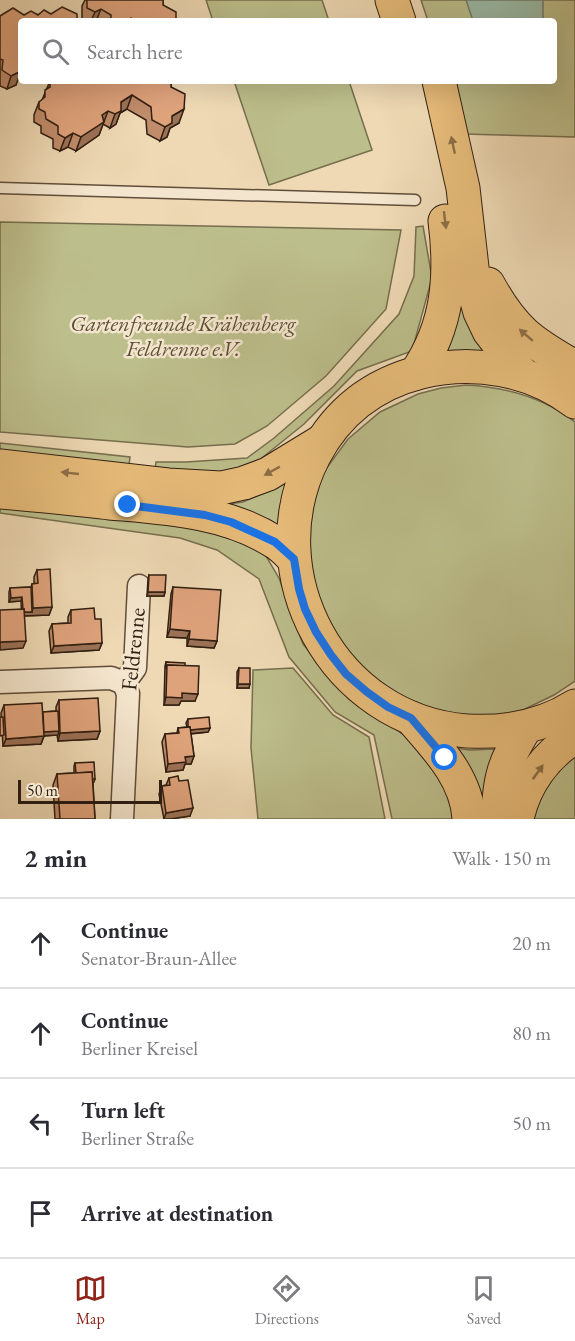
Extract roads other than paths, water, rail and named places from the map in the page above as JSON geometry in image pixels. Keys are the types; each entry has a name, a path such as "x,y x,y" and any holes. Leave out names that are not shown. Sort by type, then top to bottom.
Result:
{"main road":[{"path":"392,0 398,18"},
{"path":"415,0 421,18"},
{"path":"416,373 427,356 442,319 447,289 448,252 441,190 417,84"},
{"path":"440,84 461,178 468,223 471,267 480,312 489,331 522,374"},
{"path":"468,223 487,282 507,317 535,343 575,367"},
{"path":"575,402 543,382 522,374 466,365 416,373 370,392 332,426 322,441 301,487 294,532 294,559 299,589 316,632 346,674 388,707 411,718 459,730 482,732 526,728 575,706"},
{"path":"0,466 128,492 167,497 244,483 268,474 322,441"},
{"path":"0,492 128,492"},
{"path":"167,497 205,515 231,522 275,542 294,559"},
{"path":"411,718 445,758 458,780 469,819"},
{"path":"498,819 499,789 503,769 526,728"},
{"path":"517,819 524,795 542,766 551,755 575,737"}],"street":[{"name":"Feldrenne","path":"122,819 128,694 124,683 135,668 139,586"},
{"path":"0,682 111,678 124,683"}],"lane":[{"path":"0,188 415,200"}],"park label":[{"name":"Gartenfreunde Krähenberg Feldrenne e.V.","path":"183,336"}]}
